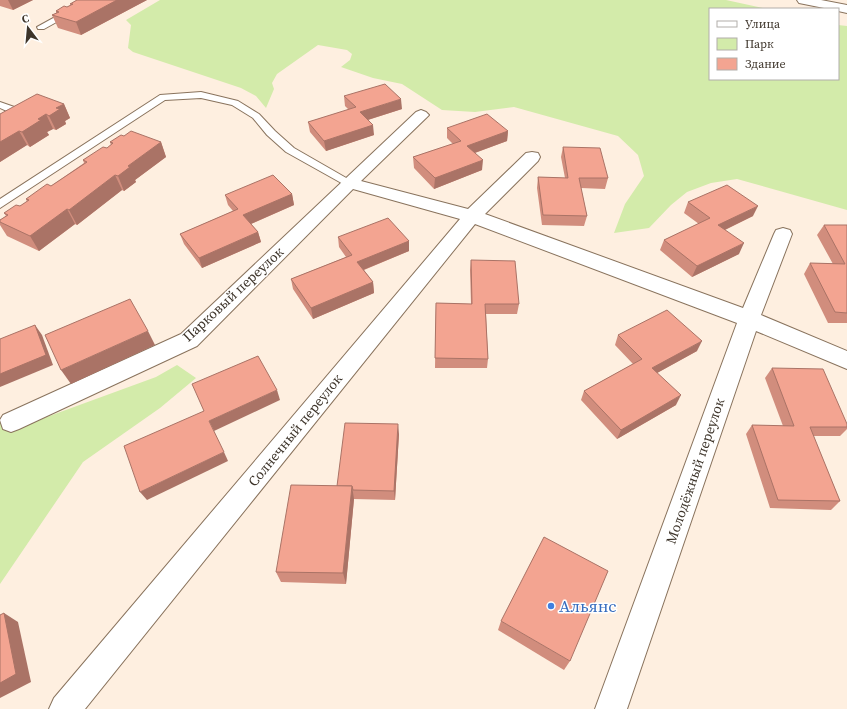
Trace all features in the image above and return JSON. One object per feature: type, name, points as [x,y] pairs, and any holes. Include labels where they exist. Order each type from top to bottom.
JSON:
[{"type":"street","points":[[803,0],[847,9]]},
{"type":"street","name":"Парковый переулок","points":[[11,422],[189,340],[349,183],[421,115]]},
{"type":"street","name":"Солнечный переулок","points":[[65,709],[472,216],[532,157]]},
{"type":"street","points":[[349,183],[472,216],[749,319],[847,360]]},
{"type":"street","name":"Молодёжный переулок","points":[[611,709],[749,319],[783,234]]},
{"type":"lane","points":[[41,27],[92,0]]},
{"type":"lane","points":[[0,204],[163,97],[201,95],[235,103],[256,116],[271,134],[290,150],[349,183]]},
{"type":"lane","points":[[0,105],[17,111],[0,122]]},
{"type":"green space","points":[[160,0],[726,0],[762,8],[709,8],[709,80],[839,80],[839,25],[847,26],[847,210],[737,179],[711,183],[687,192],[671,205],[649,228],[614,233],[625,204],[644,176],[638,155],[618,136],[514,107],[475,112],[442,110],[402,84],[373,78],[341,67],[350,60],[352,54],[347,50],[318,45],[277,74],[272,83],[274,89],[266,108],[256,96],[241,88],[133,52],[128,48],[131,25],[126,20]]},
{"type":"green space","points":[[177,365],[196,378],[160,408],[83,462],[0,584],[0,423],[33,422],[156,377]]},
{"type":"building","points":[[77,0],[117,0],[76,22],[52,15],[59,12],[56,11],[64,6],[67,7]]},
{"type":"building","points":[[385,84],[401,99],[360,112],[373,125],[324,141],[308,122],[356,107],[344,96]]},
{"type":"building","points":[[37,94],[64,104],[56,108],[60,109],[49,116],[46,114],[38,119],[41,120],[22,132],[19,131],[0,142],[0,114]]},
{"type":"building","points":[[487,114],[508,131],[467,146],[483,160],[435,178],[413,157],[461,141],[447,128]]},
{"type":"building","points":[[131,131],[161,142],[128,166],[130,167],[118,176],[115,175],[69,210],[67,209],[30,236],[0,222],[0,220],[8,215],[4,213],[16,205],[20,206],[29,200],[26,199],[47,184],[51,186],[87,162],[83,160],[103,147],[107,148],[113,143],[110,142]]},
{"type":"building","points":[[563,147],[600,148],[608,178],[579,178],[587,216],[543,215],[538,177],[568,178]]},
{"type":"building","points":[[273,175],[292,194],[243,215],[258,232],[199,258],[180,234],[238,209],[225,195]]},
{"type":"building","points":[[727,185],[758,206],[718,225],[744,243],[697,266],[664,240],[710,218],[688,202]]},
{"type":"building","points":[[388,218],[409,241],[357,262],[373,282],[311,308],[291,279],[352,255],[338,237]]},
{"type":"building","points":[[824,225],[847,225],[847,313],[835,312],[810,263],[845,264]]},
{"type":"building","points":[[471,260],[515,261],[519,304],[485,304],[488,359],[435,358],[436,303],[472,304]]},
{"type":"building","points":[[130,299],[148,331],[61,370],[45,335]]},
{"type":"building","points":[[667,310],[702,341],[652,368],[681,395],[621,430],[584,391],[642,359],[618,335]]},
{"type":"building","points":[[35,325],[46,355],[0,374],[0,339]]},
{"type":"building","points":[[258,356],[277,390],[209,421],[224,452],[140,492],[124,446],[204,411],[192,384]]},
{"type":"building","points":[[772,368],[823,369],[847,427],[810,427],[840,501],[778,500],[752,425],[794,426]]},
{"type":"building","points":[[345,423],[398,424],[394,491],[353,490],[352,486],[337,486]]},
{"type":"building","points":[[291,485],[352,486],[343,573],[276,572]]},
{"type":"building","name":"Альянс","points":[[544,537],[608,571],[570,661],[501,621]]},
{"type":"building","points":[[4,613],[16,674],[0,683],[0,615]]},
{"type":"place","name":"Альянс","points":[[551,606]]}]
